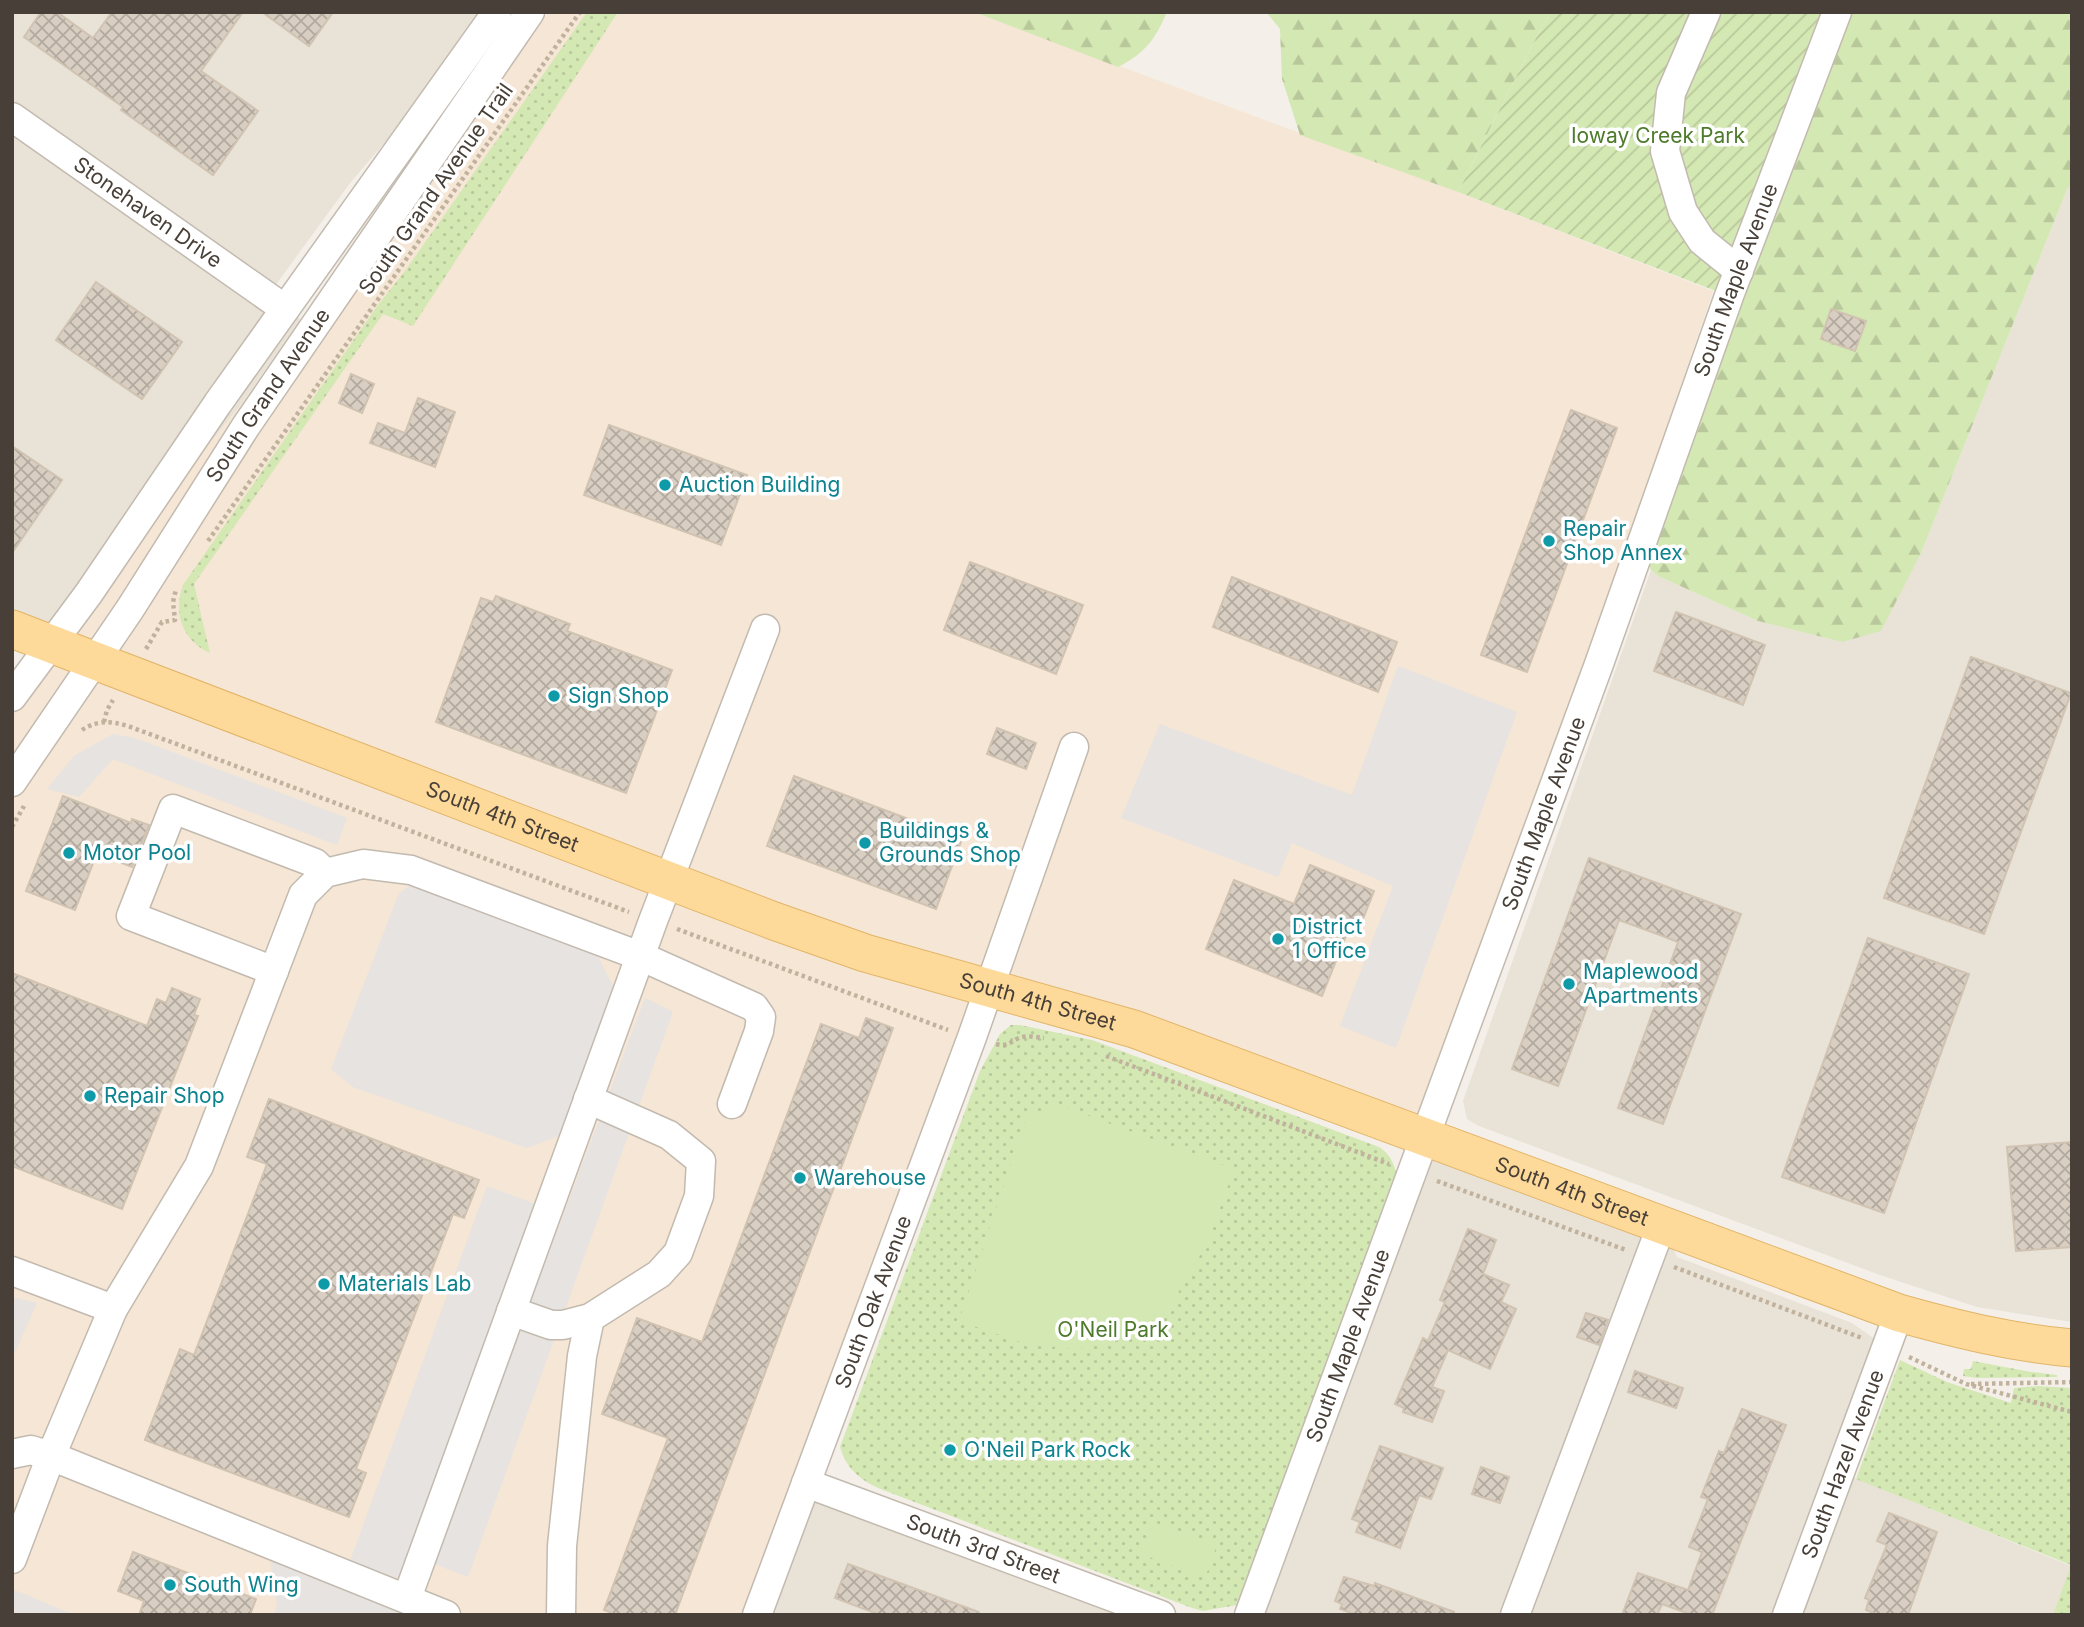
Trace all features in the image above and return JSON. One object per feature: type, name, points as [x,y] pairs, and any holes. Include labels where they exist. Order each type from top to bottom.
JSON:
[{"type":"main road","name":"South 4th Street","points":[[12,629],[669,881],[866,953],[1134,1029],[1899,1312],[1967,1331],[2034,1345],[2072,1348]]},
{"type":"street","name":"South Grand Avenue","points":[[12,697],[497,12]]},
{"type":"street","name":"South Grand Avenue","points":[[12,782],[96,660],[246,426],[530,12]]},
{"type":"street","points":[[1706,12],[1671,93],[1665,151],[1683,212],[1702,241],[1739,271]]},
{"type":"street","name":"South Maple Avenue","points":[[1249,1615],[1591,687],[1739,271],[1838,12]]},
{"type":"street","name":"Stonehaven Drive","points":[[12,117],[285,309]]},
{"type":"street","points":[[407,1598],[640,956],[765,629]]},
{"type":"street","name":"South Oak Avenue","points":[[757,1615],[989,989],[1074,747]]},
{"type":"street","points":[[274,971],[131,916],[173,809],[315,863],[325,873]]},
{"type":"street","points":[[12,1559],[51,1456],[114,1309],[199,1166],[303,895],[325,873],[363,864],[411,870],[640,956],[754,1007],[761,1017],[759,1031],[733,1104]]},
{"type":"street","points":[[511,1311],[551,1325],[563,1325],[590,1318],[659,1273],[678,1254],[698,1196],[701,1161],[669,1135],[588,1099]]},
{"type":"street","points":[[1515,1615],[1662,1224]]},
{"type":"street","points":[[12,1271],[114,1309]]},
{"type":"street","name":"South Hazel Avenue","points":[[1787,1615],[1899,1312]]},
{"type":"street","points":[[561,1615],[562,1546],[582,1356],[590,1318]]},
{"type":"street","points":[[12,1454],[31,1450],[51,1456],[446,1615]]},
{"type":"street","name":"South 3rd Street","points":[[806,1483],[1161,1615]]},
{"type":"path","name":"South Grand Avenue Trail","points":[[202,549],[580,12]]},
{"type":"path","points":[[162,622],[175,620],[173,602],[179,583]]},
{"type":"path","points":[[107,709],[104,722],[128,726],[640,915]]},
{"type":"path","points":[[676,929],[951,1031]]},
{"type":"path","points":[[994,1043],[1009,1045],[1028,1036],[1046,1038]]},
{"type":"path","points":[[1098,1053],[1394,1165]]},
{"type":"path","points":[[1905,1354],[1966,1384],[2072,1412]]},
{"type":"path","points":[[1966,1384],[2072,1382]]},
{"type":"shaded area","points":[[12,12],[486,12],[439,79],[350,183],[272,290],[301,320],[240,406],[89,593],[52,644],[12,629]]},
{"type":"shaded area","points":[[549,12],[974,12],[1458,192],[1713,291],[1425,1137],[989,989],[757,1615],[12,1615],[12,715],[52,644],[89,593],[240,406],[301,320],[323,333]]},
{"type":"shaded area","points":[[2068,187],[2072,189],[2072,1322],[1977,1307],[1880,1275],[1479,1126],[1467,1119],[1463,1101],[1651,570],[1658,576],[1758,621],[1842,642],[1921,553]]},
{"type":"shaded area","points":[[1398,666],[1517,712],[1396,1048],[1340,1026],[1393,886],[1292,843],[1278,877],[1121,818],[1160,724],[1352,795]]},
{"type":"shaded area","points":[[113,734],[135,738],[347,818],[337,845],[113,759],[79,797],[47,789],[74,756]]},
{"type":"shaded area","points":[[416,882],[595,950],[616,992],[564,1134],[527,1148],[353,1087],[331,1069],[399,893]]},
{"type":"shaded area","points":[[645,998],[673,1012],[468,1577],[432,1563]]},
{"type":"shaded area","points":[[1425,1137],[1662,1224],[1677,1257],[1852,1323],[1886,1347],[1840,1472],[2071,1566],[2053,1615],[1249,1615]]},
{"type":"shaded area","points":[[487,1186],[538,1205],[400,1579],[350,1561]]},
{"type":"shaded area","points":[[12,1297],[37,1303],[12,1359]]},
{"type":"shaded area","points":[[806,1483],[1161,1615],[757,1615]]},
{"type":"shaded area","points":[[270,1559],[413,1615],[274,1615],[277,1605]]},
{"type":"shaded area","points":[[12,1589],[29,1596],[74,1615],[12,1615]]},
{"type":"green space","points":[[587,12],[618,12],[413,326],[383,314],[194,584],[210,653],[193,641],[182,625],[179,606],[183,585]]},
{"type":"green space","points":[[974,12],[1167,12],[1148,45],[1118,67]]},
{"type":"green space","points":[[1266,12],[1552,12],[1542,26],[1458,192],[1300,135],[1282,79],[1280,29]]},
{"type":"green space","name":"Ioway Creek Park","points":[[1552,12],[1839,12],[1729,296],[1458,192],[1542,26]]},
{"type":"green space","points":[[1837,12],[2072,12],[2072,189],[2068,187],[1921,553],[1881,631],[1842,642],[1758,621],[1658,576],[1647,562]]},
{"type":"green space","name":"O'Neil Park","points":[[1011,1025],[1092,1040],[1379,1147],[1394,1166],[1397,1175],[1245,1592],[1237,1605],[1203,1611],[1192,1608],[878,1488],[854,1472],[840,1447],[980,1071],[1000,1034]]},
{"type":"green space","points":[[1056,1104],[1234,1169],[1208,1242],[1168,1310],[1129,1336],[1077,1350],[1020,1342],[959,1321],[1026,1118]]},
{"type":"green space","points":[[1900,1360],[1947,1382],[2011,1403],[2014,1388],[2072,1388],[2072,1615],[2053,1615],[2071,1565],[1856,1479]]},
{"type":"green space","points":[[1973,1361],[2057,1377],[1963,1376],[1964,1369],[1971,1369]]},
{"type":"green space","points":[[1153,1522],[1217,1545],[1205,1578],[1141,1554]]},
{"type":"building","points":[[41,12],[57,12],[93,38],[112,12],[243,12],[201,71],[258,111],[213,175],[24,37]]},
{"type":"building","points":[[262,12],[333,12],[309,46]]},
{"type":"building","points":[[96,282],[182,342],[142,399],[56,340]]},
{"type":"building","points":[[1831,309],[1866,321],[1855,351],[1821,339]]},
{"type":"building","points":[[351,374],[374,384],[362,413],[339,403]]},
{"type":"building","points":[[418,398],[455,412],[435,467],[370,443],[378,423],[405,433]]},
{"type":"building","name":"Repair Shop Annex","points":[[1571,410],[1617,428],[1527,672],[1481,655]]},
{"type":"building","name":"Auction Building","points":[[609,425],[747,475],[721,545],[584,495]]},
{"type":"building","points":[[12,446],[62,480],[12,553]]},
{"type":"building","points":[[970,562],[1083,605],[1056,674],[944,630]]},
{"type":"building","points":[[1232,577],[1397,642],[1378,692],[1213,627]]},
{"type":"building","name":"Sign Shop","points":[[496,596],[570,624],[567,631],[672,670],[626,793],[436,722],[481,598],[493,602]]},
{"type":"building","points":[[1676,612],[1765,645],[1743,705],[1654,671]]},
{"type":"building","points":[[1971,657],[2071,693],[1984,934],[1884,898]]},
{"type":"building","points":[[997,728],[1036,743],[1026,769],[987,754]]},
{"type":"building","name":"Buildings & Grounds Shop","points":[[794,776],[962,839],[936,909],[767,846]]},
{"type":"building","name":"Motor Pool","points":[[63,796],[131,823],[132,819],[149,825],[132,867],[97,853],[75,910],[26,891]]},
{"type":"building","name":"Maplewood Apartments","points":[[1589,858],[1741,914],[1663,1124],[1618,1108],[1678,942],[1619,920],[1558,1086],[1512,1069]]},
{"type":"building","name":"District 1 Office","points":[[1310,865],[1374,891],[1359,929],[1350,926],[1322,996],[1206,949],[1234,880],[1294,904]]},
{"type":"building","points":[[1868,938],[1969,974],[1884,1213],[1782,1177]]},
{"type":"building","name":"Repair Shop","points":[[12,973],[147,1026],[157,999],[166,1003],[172,988],[200,999],[194,1015],[198,1016],[122,1209],[12,1166]]},
{"type":"building","name":"Warehouse","points":[[866,1018],[893,1028],[675,1615],[617,1615],[604,1610],[668,1438],[602,1414],[637,1318],[702,1342],[821,1024],[859,1038]]},
{"type":"building","name":"Materials Lab","points":[[269,1099],[479,1180],[464,1218],[453,1214],[356,1469],[366,1473],[349,1517],[145,1440],[180,1349],[194,1355],[267,1164],[247,1157]]},
{"type":"building","points":[[2072,1142],[2072,1247],[2016,1251],[2007,1147]]},
{"type":"building","points":[[1468,1229],[1496,1240],[1483,1274],[1509,1285],[1501,1302],[1516,1309],[1490,1369],[1448,1350],[1432,1387],[1444,1391],[1432,1422],[1403,1412],[1404,1408],[1395,1404],[1423,1338],[1428,1341],[1445,1302],[1440,1300]]},
{"type":"building","points":[[1586,1313],[1608,1320],[1599,1345],[1577,1337]]},
{"type":"building","points":[[1635,1371],[1683,1388],[1676,1408],[1628,1392]]},
{"type":"building","points":[[1742,1409],[1786,1425],[1712,1615],[1692,1615],[1662,1604],[1657,1615],[1622,1615],[1638,1573],[1688,1590],[1702,1552],[1689,1547],[1708,1499],[1701,1497],[1719,1451],[1724,1453]]},
{"type":"building","points":[[1380,1446],[1443,1468],[1431,1499],[1419,1495],[1400,1548],[1356,1532],[1360,1522],[1352,1519]]},
{"type":"building","points":[[1481,1467],[1509,1477],[1500,1503],[1472,1494]]},
{"type":"building","points":[[1889,1513],[1937,1532],[1908,1615],[1878,1615],[1866,1610],[1869,1600],[1865,1598],[1887,1545],[1877,1541]]},
{"type":"building","name":"South Wing","points":[[133,1552],[256,1599],[250,1615],[139,1615],[144,1601],[118,1591]]},
{"type":"building","points":[[848,1564],[979,1612],[978,1615],[880,1615],[835,1598]]},
{"type":"building","points":[[1344,1577],[1374,1586],[1375,1583],[1454,1612],[1454,1615],[1357,1615],[1340,1609],[1342,1604],[1335,1601]]},
{"type":"place","name":"Auction Building","points":[[665,485]]},
{"type":"place","name":"Repair Shop Annex","points":[[1549,541]]},
{"type":"place","name":"Sign Shop","points":[[554,696]]},
{"type":"place","name":"Buildings & Grounds Shop","points":[[865,843]]},
{"type":"place","name":"Motor Pool","points":[[69,853]]},
{"type":"place","name":"District 1 Office","points":[[1278,939]]},
{"type":"place","name":"Maplewood Apartments","points":[[1569,984]]},
{"type":"place","name":"Repair Shop","points":[[90,1096]]},
{"type":"place","name":"Warehouse","points":[[800,1178]]},
{"type":"place","name":"Materials Lab","points":[[324,1284]]},
{"type":"place","name":"O'Neil Park Rock","points":[[950,1450]]},
{"type":"place","name":"South Wing","points":[[170,1585]]}]
